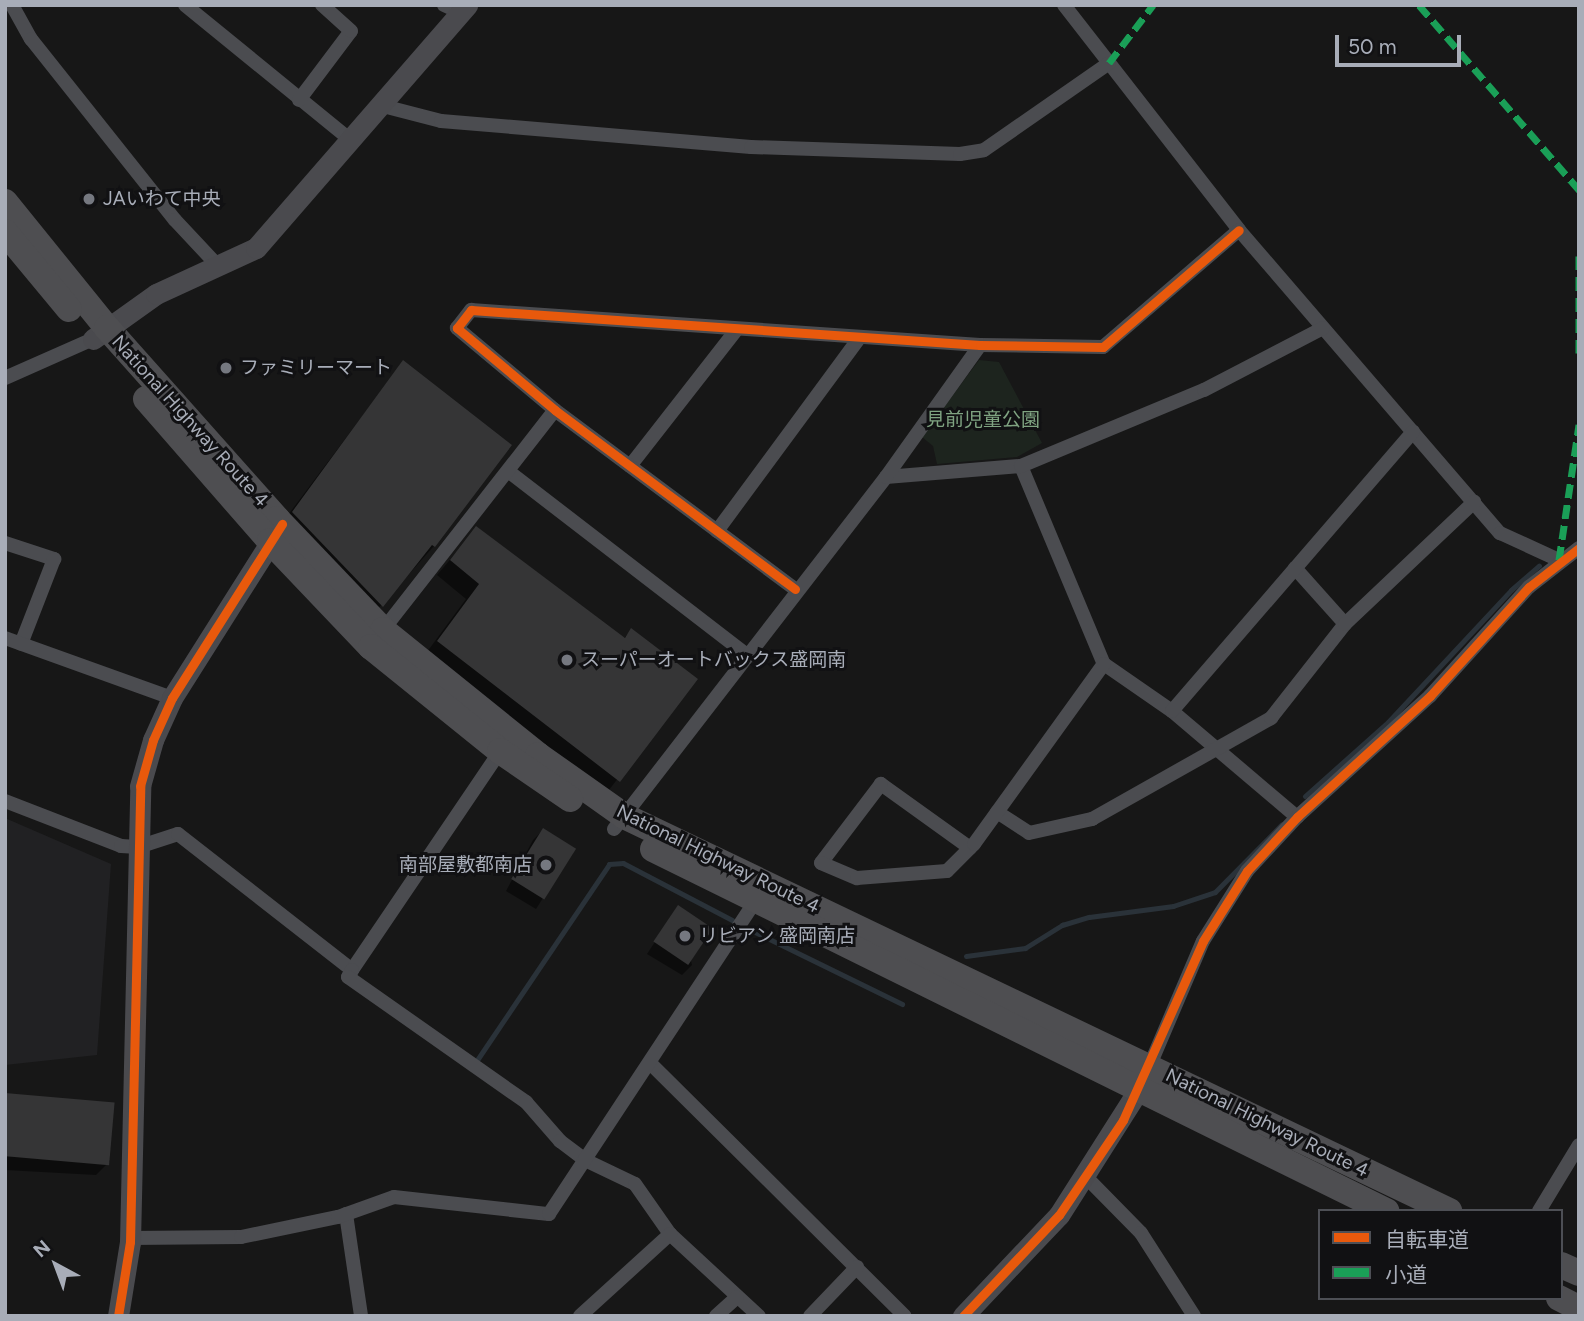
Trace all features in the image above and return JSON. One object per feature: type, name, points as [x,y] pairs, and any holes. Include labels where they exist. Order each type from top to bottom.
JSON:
[{"type":"highway","name":"National Highway Route 4","points":[[5,202],[100,333]]},
{"type":"highway","name":"National Highway Route 4","points":[[5,232],[100,333],[276,533],[371,647],[500,751],[755,901],[1445,1209]]},
{"type":"highway","name":"National Highway Route 4","points":[[276,533],[383,630],[619,822],[1146,1076],[1382,1209]]},
{"type":"highway","points":[[1563,1266],[1579,1273]]},
{"type":"highway","points":[[1563,1300],[1579,1308]]},
{"type":"street","points":[[12,5],[31,39],[175,220],[219,267]]},
{"type":"street","points":[[185,5],[352,141]]},
{"type":"street","points":[[299,100],[351,31],[322,5]]},
{"type":"street","points":[[1064,5],[1239,230],[1500,533],[1559,560]]},
{"type":"street","points":[[5,378],[100,333],[156,294],[256,248],[383,106],[458,8]]},
{"type":"street","points":[[383,106],[468,123],[765,148],[960,154],[984,150],[1109,63]]},
{"type":"street","points":[[795,589],[555,410],[457,328],[471,310],[980,345],[1103,347],[1239,230]]},
{"type":"street","points":[[886,477],[1021,466],[1204,390],[1323,328]]},
{"type":"street","points":[[630,466],[737,329]]},
{"type":"street","points":[[717,531],[860,337]]},
{"type":"street","points":[[619,822],[795,589],[886,477],[980,345]]},
{"type":"street","points":[[383,630],[555,410]]},
{"type":"street","points":[[1172,711],[1413,432]]},
{"type":"street","points":[[1021,466],[1104,664],[1172,711],[1297,817]]},
{"type":"street","points":[[508,471],[747,655]]},
{"type":"street","points":[[997,812],[1029,833],[1092,819],[1270,718],[1345,624],[1474,502]]},
{"type":"street","points":[[118,1316],[130,1238],[140,786],[153,740],[172,698],[276,533]]},
{"type":"street","points":[[5,542],[54,559],[22,644]]},
{"type":"street","points":[[963,1316],[1059,1215],[1086,1177],[1146,1076],[1203,941],[1247,871],[1297,817],[1430,696],[1559,560],[1579,548]]},
{"type":"street","points":[[1296,568],[1345,624]]},
{"type":"street","points":[[5,638],[172,698]]},
{"type":"street","points":[[970,848],[881,784],[821,863],[857,878],[947,871],[970,848],[1104,664]]},
{"type":"street","points":[[500,751],[348,977],[526,1102],[560,1141],[585,1160],[635,1184],[670,1234],[759,1316]]},
{"type":"street","points":[[5,801],[121,845],[138,847],[178,834],[352,970]]},
{"type":"street","points":[[130,1238],[241,1237],[346,1214],[394,1197],[550,1214],[652,1065],[755,901]]},
{"type":"street","points":[[652,1065],[905,1316]]},
{"type":"street","points":[[1540,1209],[1579,1145]]},
{"type":"street","points":[[1086,1177],[1141,1233],[1194,1316]]},
{"type":"street","points":[[346,1214],[361,1316]]},
{"type":"street","points":[[580,1316],[670,1234]]},
{"type":"street","points":[[810,1316],[857,1267]]},
{"type":"street","points":[[716,1316],[737,1297]]},
{"type":"shaded area","points":[[5,818],[111,864],[97,1055],[5,1065]]},
{"type":"green space","name":"見前児童公園","points":[[979,360],[999,362],[1042,443],[1017,457],[937,464],[933,446],[922,437]]},
{"type":"building","points":[[403,360],[512,445],[435,547],[432,545],[383,607],[292,512]]},
{"type":"building","name":"スーパーオートバックス盛岡南","points":[[476,526],[625,638],[631,628],[698,679],[620,782],[437,641],[479,584],[450,560]]},
{"type":"building","name":"南部屋敷都南店","points":[[543,828],[576,849],[544,900],[511,879]]},
{"type":"building","name":"リビアン 盛岡南店","points":[[678,905],[713,928],[688,965],[653,941]]},
{"type":"building","points":[[5,1093],[115,1103],[109,1165],[5,1156]]},
{"type":"waterway","points":[[1305,796],[1388,722],[1511,590],[1539,566]]},
{"type":"waterway","points":[[966,956],[1025,948],[1062,925],[1089,917],[1173,906],[1215,892],[1282,824]]},
{"type":"waterway","points":[[475,1063],[609,864],[623,863],[732,920]]},
{"type":"waterway","points":[[753,931],[902,1004]]},
{"type":"marked path","points":[[1109,63],[1153,5]]},
{"type":"marked path","points":[[1419,5],[1579,190]]},
{"type":"marked path","points":[[1579,256],[1579,353]]},
{"type":"marked path","points":[[1559,560],[1579,424]]},
{"type":"cycle path","points":[[795,589],[555,410],[457,328],[471,310],[980,345],[1103,347],[1239,230]]},
{"type":"cycle path","points":[[118,1316],[130,1242],[140,786],[153,740],[172,698],[282,524]]},
{"type":"cycle path","points":[[963,1316],[1059,1215],[1123,1120],[1203,941],[1247,871],[1297,817],[1430,696],[1529,587],[1579,548]]},
{"type":"place","name":"JAいわて中央","points":[[89,199]]},
{"type":"place","name":"ファミリーマート","points":[[226,368]]},
{"type":"place","name":"スーパーオートバックス盛岡南","points":[[567,660]]},
{"type":"place","name":"南部屋敷都南店","points":[[546,865]]},
{"type":"place","name":"リビアン 盛岡南店","points":[[685,936]]}]
